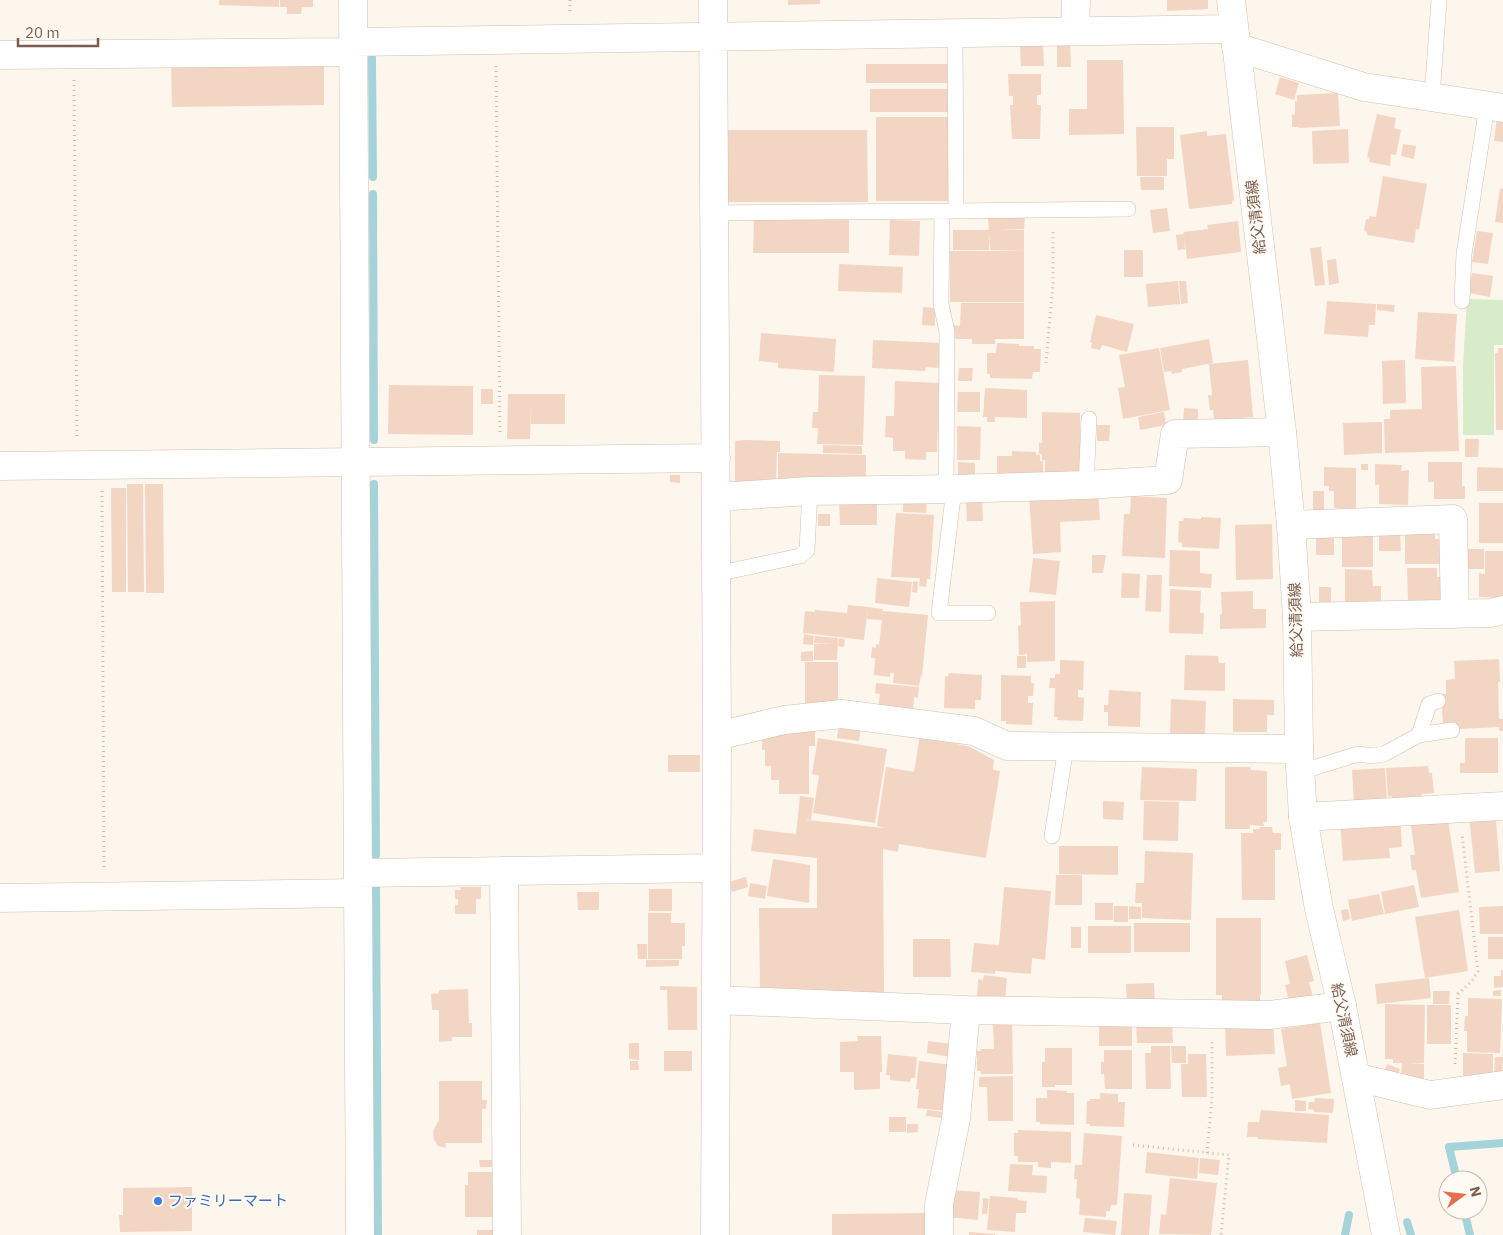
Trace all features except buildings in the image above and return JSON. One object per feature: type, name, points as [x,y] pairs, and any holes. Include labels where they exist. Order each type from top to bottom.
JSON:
[{"type":"street","points":[[353,0],[360,1235]]},
{"type":"street","points":[[713,0],[717,736],[715,1235]]},
{"type":"street","points":[[1075,32],[1076,0]]},
{"type":"street","name":"給父清須線","points":[[1231,0],[1282,432],[1291,525],[1303,817],[1319,908],[1342,1006],[1386,1235]]},
{"type":"street","points":[[0,56],[353,47],[496,40],[1075,32],[1234,38],[1364,87],[1495,107]]},
{"type":"street","points":[[716,497],[810,491],[1086,485],[1168,480],[1175,434],[1282,432]]},
{"type":"street","points":[[0,466],[716,458]]},
{"type":"street","points":[[1291,525],[1453,518],[1455,614]]},
{"type":"street","points":[[1296,617],[1491,613],[1503,610]]},
{"type":"street","points":[[717,736],[784,720],[842,714],[974,731],[1007,746],[1066,747],[1300,761]]},
{"type":"street","points":[[1303,817],[1503,806]]},
{"type":"street","points":[[0,898],[104,897],[358,883],[504,871],[716,868]]},
{"type":"street","points":[[504,871],[507,1235]]},
{"type":"street","points":[[716,1000],[966,1010],[1269,1015],[1342,1006]]},
{"type":"street","points":[[939,1235],[940,1204],[956,1119],[966,1010]]},
{"type":"street","points":[[1356,1077],[1430,1095],[1503,1085]]},
{"type":"lane","points":[[1432,97],[1440,0]]},
{"type":"lane","points":[[955,34],[949,211],[941,304],[947,332],[950,489],[940,614],[988,613]]},
{"type":"lane","points":[[1462,301],[1464,254],[1495,107]]},
{"type":"lane","points":[[715,213],[1128,209]]},
{"type":"lane","points":[[1086,485],[1089,419]]},
{"type":"lane","points":[[716,574],[800,556],[806,550],[810,491]]},
{"type":"lane","points":[[1419,735],[1429,704],[1438,701]]},
{"type":"lane","points":[[1300,761],[1358,754],[1373,756],[1384,754],[1419,735],[1452,730]]},
{"type":"lane","points":[[1052,836],[1066,747]]},
{"type":"path","points":[[496,40],[500,460]]},
{"type":"path","points":[[74,55],[104,897]]},
{"type":"path","points":[[1046,363],[1053,283],[1053,209]]},
{"type":"path","points":[[1454,1092],[1458,994],[1472,982],[1478,971],[1459,808]]},
{"type":"path","points":[[1207,1153],[1212,1098],[1212,1014]]},
{"type":"path","points":[[1133,1145],[1229,1155],[1222,1235]]},
{"type":"green space","points":[[1467,299],[1503,300],[1503,345],[1494,345],[1494,435],[1463,435],[1463,365]]},
{"type":"waterway","points":[[372,58],[373,177]]},
{"type":"waterway","points":[[373,194],[374,440]]},
{"type":"waterway","points":[[374,484],[376,855]]},
{"type":"waterway","points":[[376,883],[378,1235]]},
{"type":"waterway","points":[[1455,1170],[1449,1147],[1503,1143]]},
{"type":"waterway","points":[[1345,1235],[1349,1215]]},
{"type":"waterway","points":[[1466,1220],[1470,1235]]},
{"type":"waterway","points":[[1407,1222],[1411,1235]]},
{"type":"place","name":"ファミリーマート","points":[[158,1201]]}]
